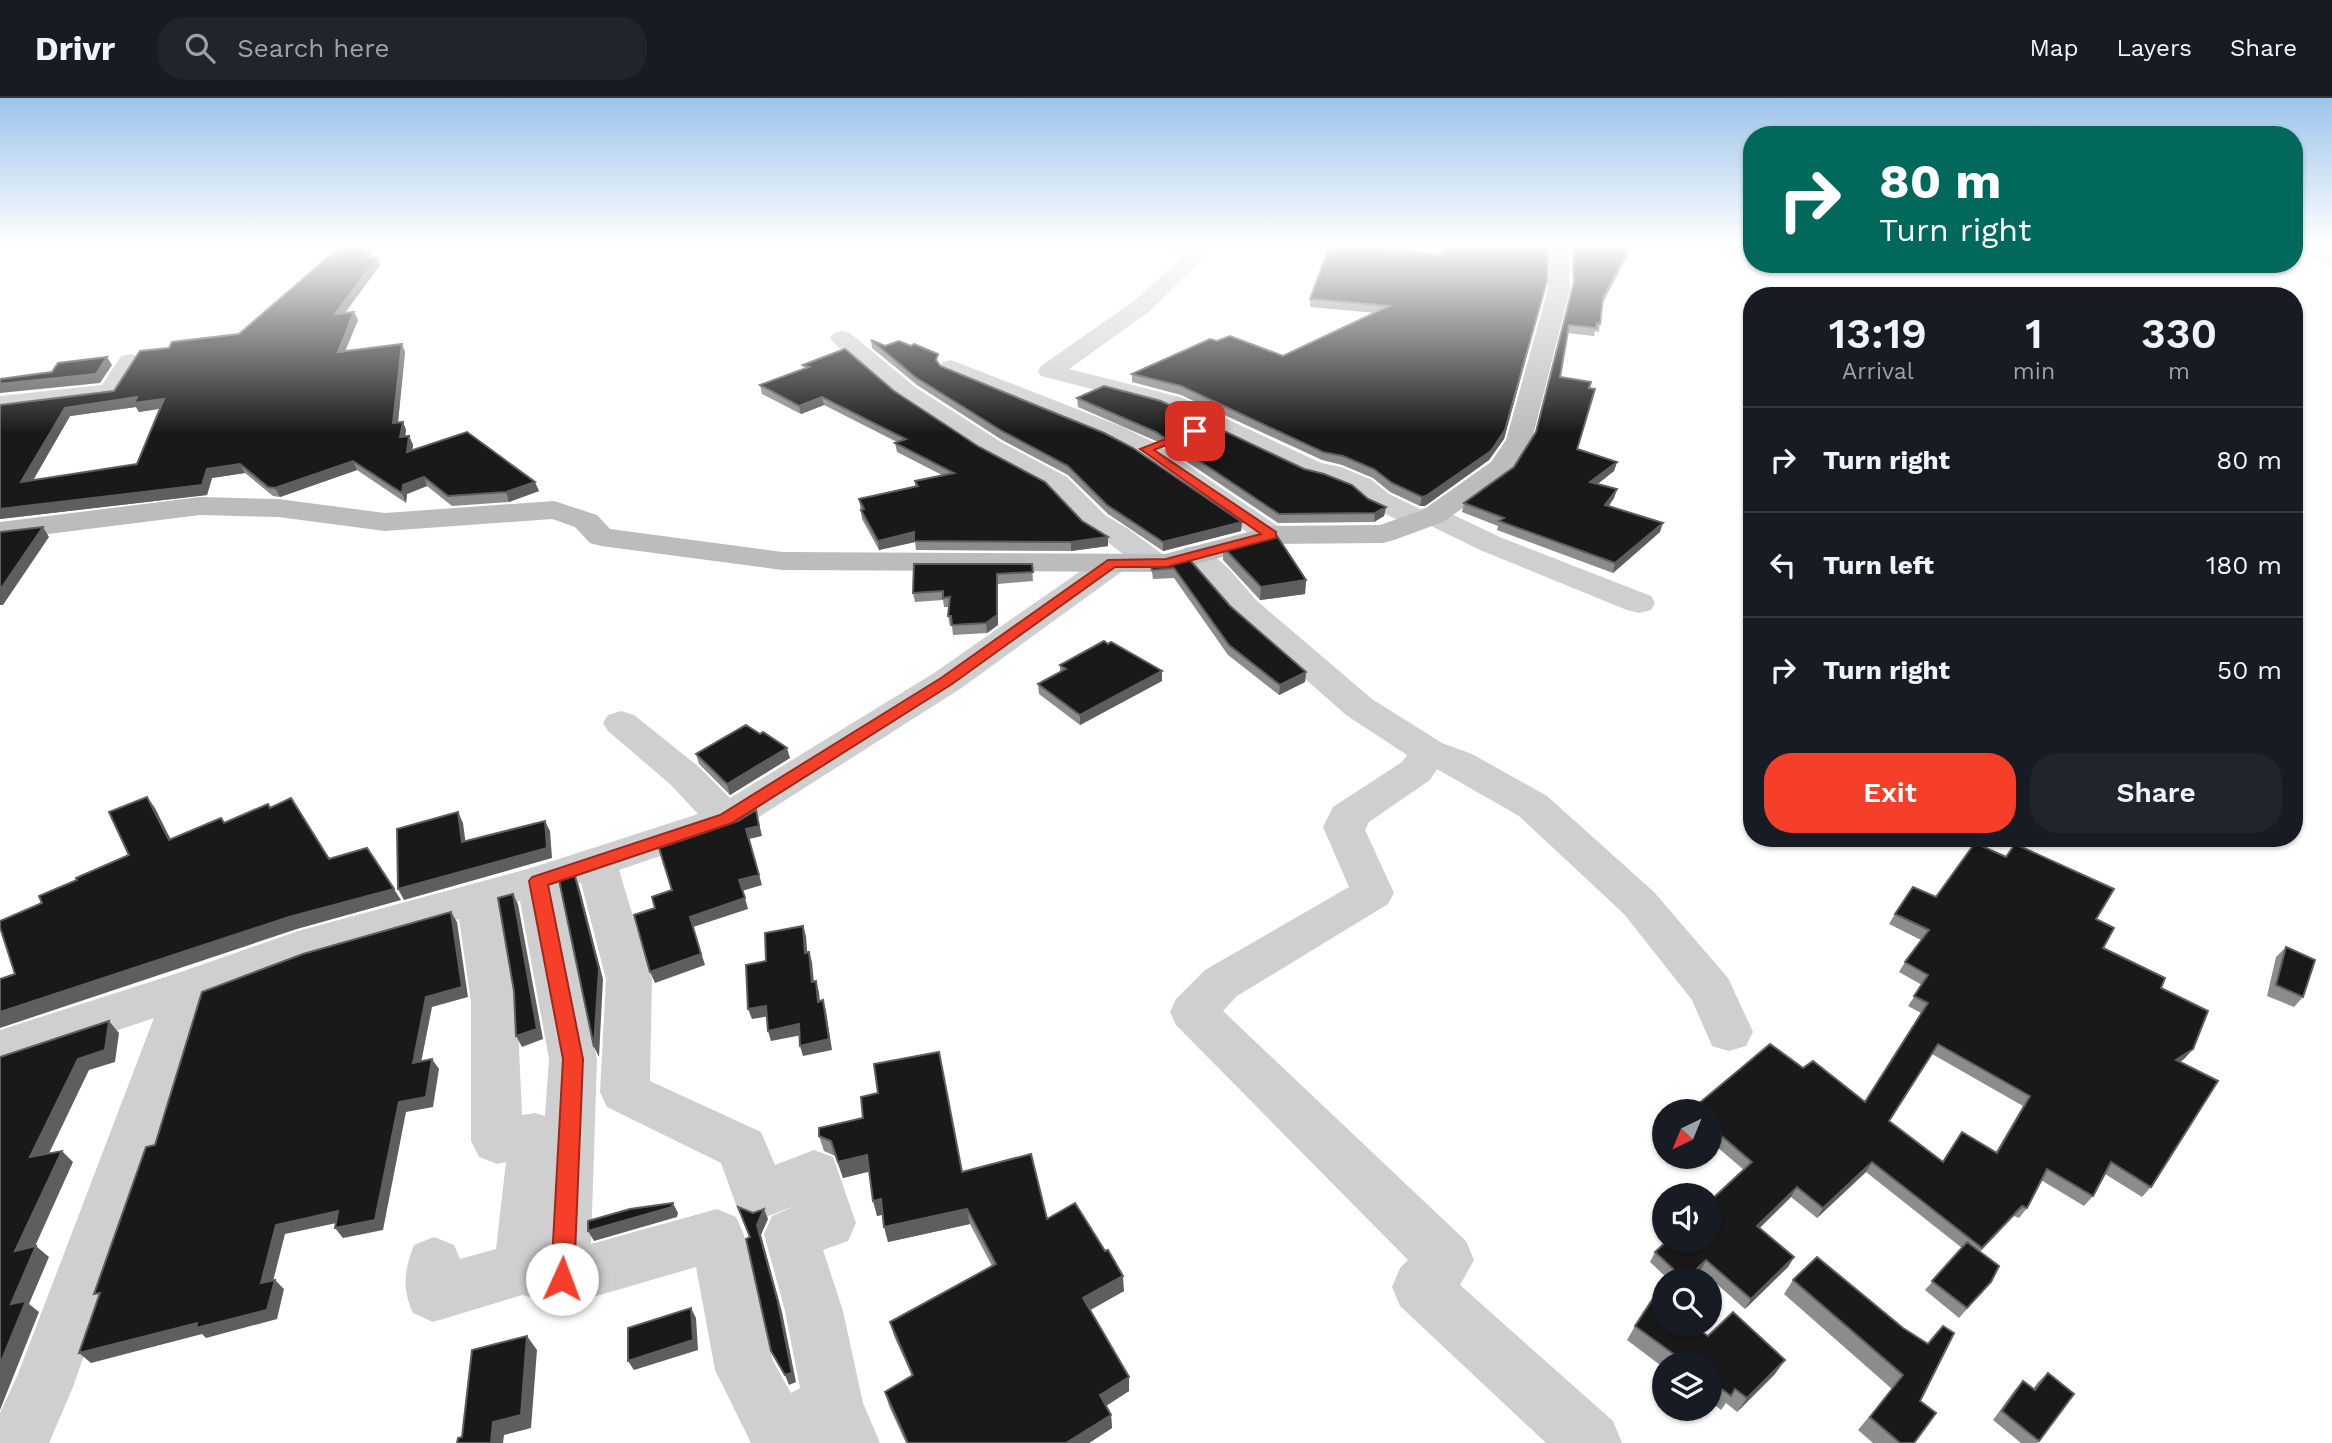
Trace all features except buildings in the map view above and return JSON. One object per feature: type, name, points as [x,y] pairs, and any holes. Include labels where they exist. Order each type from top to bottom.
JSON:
[{"type":"street","points":[[1139,308],[1050,371],[1171,402],[1314,470],[1331,472],[1362,486],[1379,499],[1416,518],[1433,516],[1491,544],[1639,603]]},
{"type":"street","points":[[0,531],[201,506],[278,508],[385,523],[554,510],[586,521],[601,537],[782,561],[1133,563],[1166,563],[1271,535],[1383,534],[1433,516],[1501,468],[1519,440],[1554,308]]},
{"type":"street","points":[[842,338],[906,391],[991,448],[1057,483],[1095,522],[1116,534],[1133,563]]},
{"type":"street","points":[[0,404],[110,392],[130,361]]},
{"type":"street","points":[[951,367],[1029,401],[1114,433],[1145,449],[1271,535]]},
{"type":"street","points":[[1114,433],[1171,402]]},
{"type":"street","points":[[1145,449],[1215,424]]},
{"type":"street","points":[[1195,555],[1219,577],[1244,607],[1359,707],[1429,752],[1458,763],[1533,806],[1639,902],[1712,991],[1728,1032]]},
{"type":"street","points":[[0,1051],[189,988],[298,948],[538,881],[726,819],[1133,563]]},
{"type":"street","points":[[621,723],[685,776],[726,819]]},
{"type":"street","points":[[1429,752],[1416,771],[1347,817],[1349,823],[1343,827],[1373,893],[1221,983],[1193,1012],[1446,1260],[1420,1287],[1591,1443]]},
{"type":"street","points":[[434,1264],[433,1294],[717,1235],[745,1370],[780,1434],[841,1423],[814,1311],[791,1234],[829,1223],[814,1174],[758,1196],[743,1148],[625,1092],[629,979],[596,862]]},
{"type":"street","points":[[538,881],[573,1059],[542,1273]]},
{"type":"street","points":[[477,898],[494,1002],[497,1140],[535,1135],[542,1273]]},
{"type":"street","points":[[18,1443],[43,1387],[189,988]]},
{"type":"route","points":[[562,1279],[573,1059],[538,881],[726,819],[947,681],[1112,563],[1166,563],[1271,535],[1145,449],[1195,431]]}]
